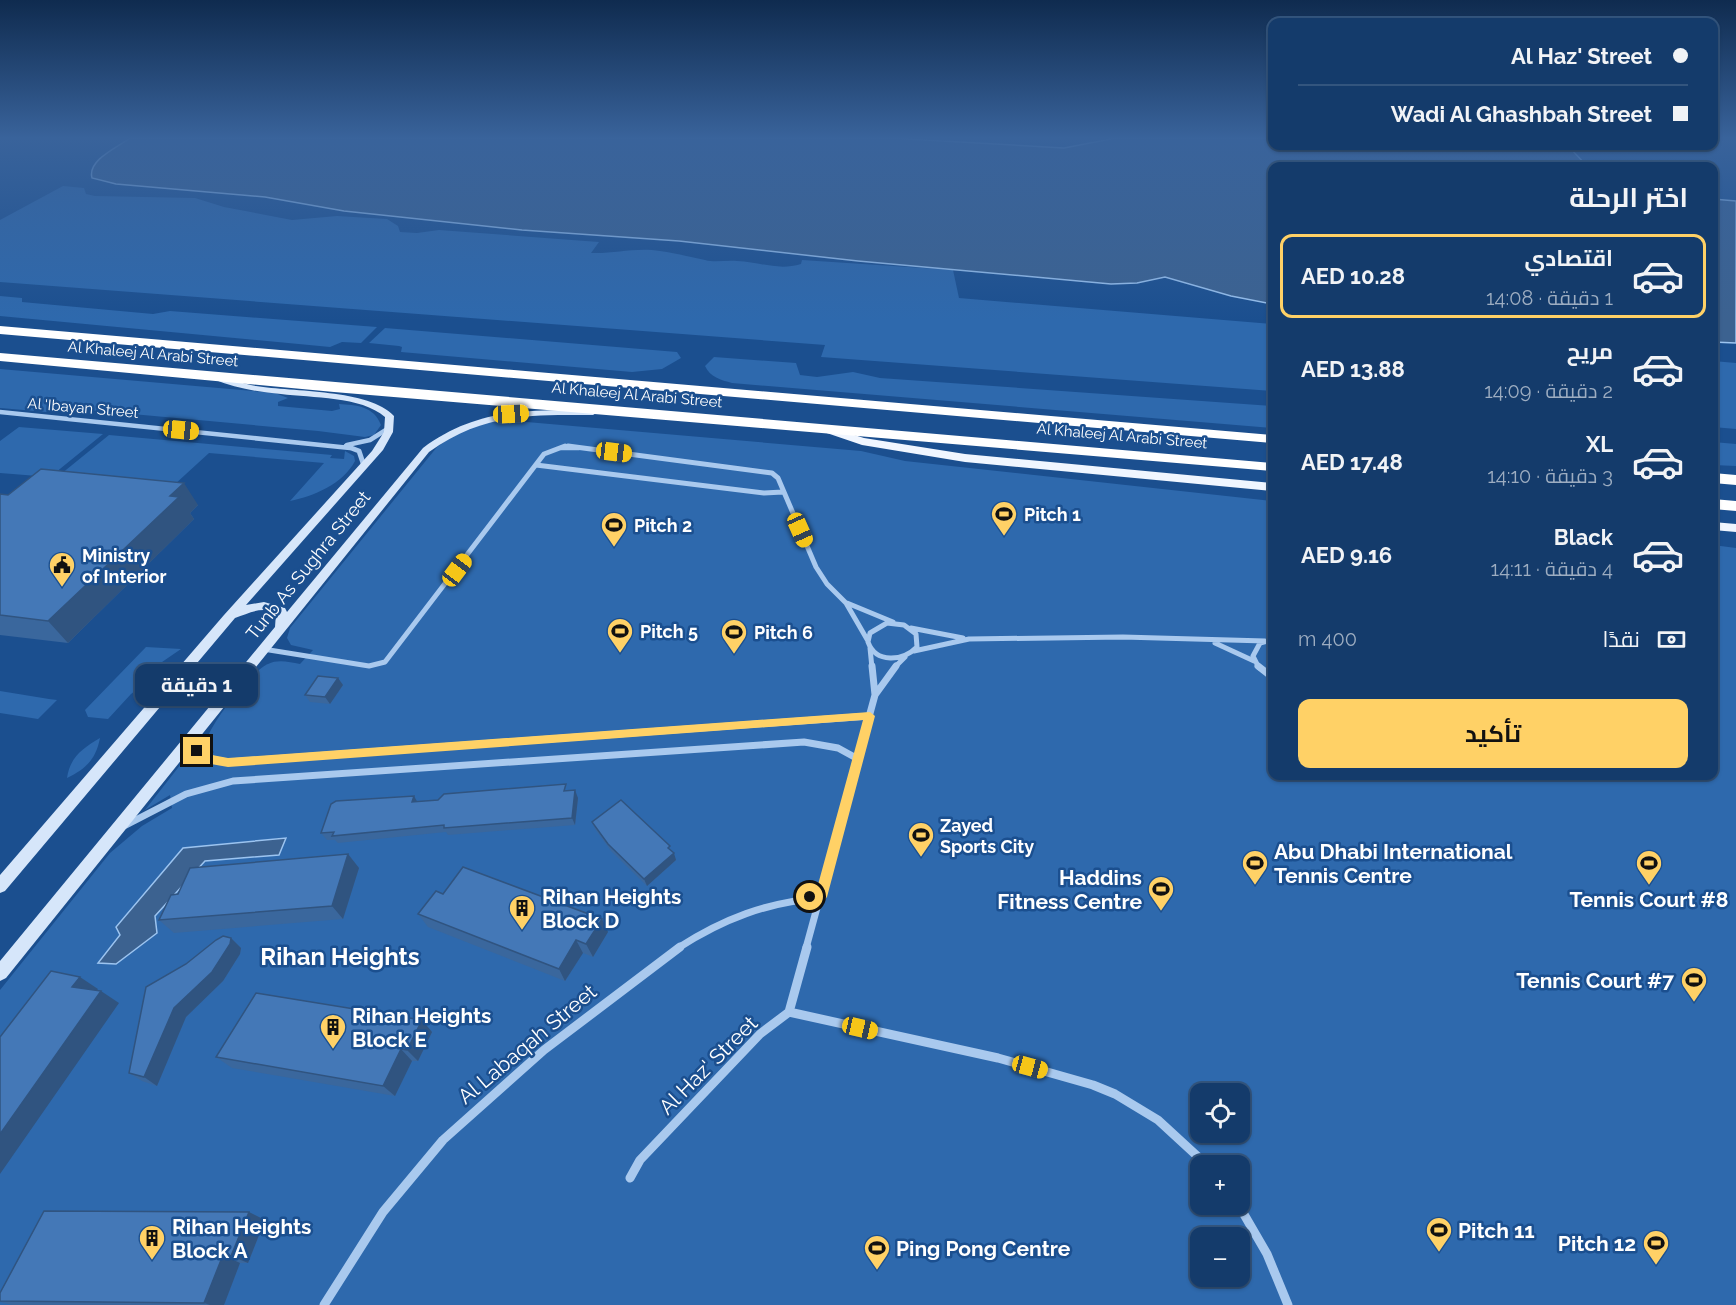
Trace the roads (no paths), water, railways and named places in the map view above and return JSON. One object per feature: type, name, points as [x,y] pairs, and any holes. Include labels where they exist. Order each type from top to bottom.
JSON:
[{"type":"highway","points":[[0,322],[63,330],[89,337]]},
{"type":"highway","name":"Al Khaleej Al Arabi Street","points":[[0,330],[1268,439]]},
{"type":"highway","name":"Al Khaleej Al Arabi Street","points":[[0,357],[1268,467]]},
{"type":"highway","points":[[1718,478],[1736,480]]},
{"type":"highway","points":[[1718,504],[1736,506]]},
{"type":"main road","points":[[822,428],[877,444],[965,458],[1245,484],[1268,488]]},
{"type":"main road","points":[[1718,526],[1736,528]]},
{"type":"street","points":[[216,377],[230,385],[250,389],[371,403],[388,414],[390,427]]},
{"type":"street","name":"Al 'Ibayan Street","points":[[0,412],[343,445],[370,440],[390,427]]},
{"type":"street","name":"Tunb As Sughra Street","points":[[0,973],[262,649],[436,441],[463,426],[495,416],[620,412]]},
{"type":"street","name":"Tunb As Sughra Street","points":[[0,886],[228,618],[382,445],[390,427]]},
{"type":"street","points":[[343,445],[359,451],[364,466]]},
{"type":"street","points":[[262,649],[369,666],[385,662],[536,465],[548,452],[571,446],[764,471],[776,476],[821,576],[846,603],[869,644],[877,655],[888,659],[905,657]]},
{"type":"street","points":[[536,465],[764,493],[783,492]]},
{"type":"street","points":[[846,603],[893,623],[969,639]]},
{"type":"street","points":[[228,618],[253,606],[270,606],[281,611],[283,621],[281,627]]},
{"type":"street","points":[[893,623],[873,629],[869,644],[875,695],[789,1012],[998,1058],[1093,1085],[1122,1098],[1158,1120],[1196,1155]]},
{"type":"street","points":[[909,627],[918,638],[914,651]]},
{"type":"street","points":[[875,695],[891,671],[914,651],[969,639],[1123,637],[1268,640]]},
{"type":"street","points":[[1206,640],[1227,646],[1255,662],[1268,673]]},
{"type":"street","points":[[1255,662],[1254,651],[1268,641]]},
{"type":"street","points":[[195,732],[195,745],[202,756],[218,762],[228,762],[870,716]]},
{"type":"street","points":[[113,834],[149,812],[186,794],[233,782],[804,742],[838,748],[858,759]]},
{"type":"street","name":"Al Labaqah Street","points":[[324,1305],[362,1241],[425,1160],[461,1122],[547,1047],[660,959],[708,929],[777,903],[821,897]]},
{"type":"street","name":"Al Haz' Street","points":[[630,1178],[640,1160],[760,1034],[789,1012]]},
{"type":"street","points":[[1245,1215],[1267,1254],[1288,1305]]},
{"type":"place","name":"Pitch 1","points":[[1004,537]]},
{"type":"place","name":"Pitch 2","points":[[614,548]]},
{"type":"place","name":"Ministry of Interior","points":[[62,588]]},
{"type":"place","name":"Pitch 5","points":[[620,654]]},
{"type":"place","name":"Pitch 6","points":[[734,655]]},
{"type":"place","name":"Zayed Sports City","points":[[921,858]]},
{"type":"place","name":"Abu Dhabi International Tennis Centre","points":[[1255,886]]},
{"type":"place","name":"Tennis Court #8","points":[[1649,886]]},
{"type":"place","name":"Haddins Fitness Centre","points":[[1161,912]]},
{"type":"place","name":"Rihan Heights Block D","points":[[522,931]]},
{"type":"place","name":"Tennis Court #7","points":[[1694,1003]]},
{"type":"place","name":"Rihan Heights Block E","points":[[333,1050]]},
{"type":"place","name":"Pitch 11","points":[[1439,1253]]},
{"type":"place","name":"Rihan Heights Block A","points":[[152,1261]]},
{"type":"place","name":"Pitch 12","points":[[1656,1266]]},
{"type":"place","name":"Ping Pong Centre","points":[[877,1271]]},
{"type":"district","name":"Rihan Heights","points":[[340,956]]}]
